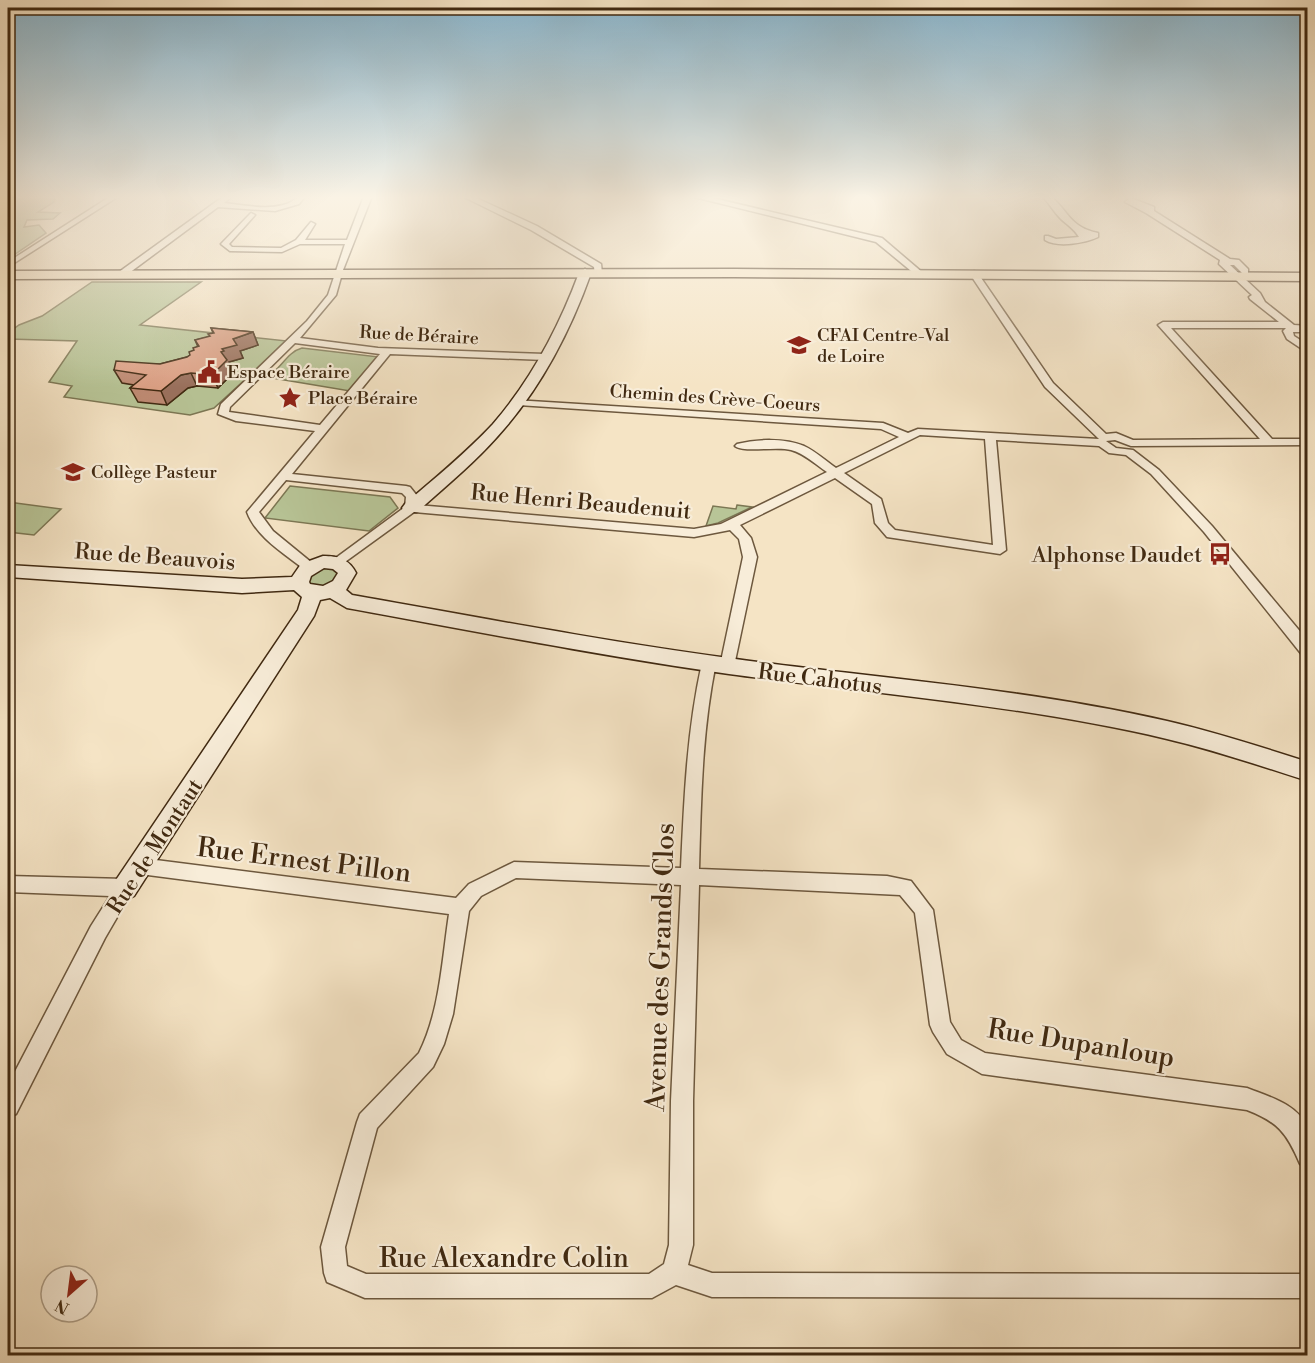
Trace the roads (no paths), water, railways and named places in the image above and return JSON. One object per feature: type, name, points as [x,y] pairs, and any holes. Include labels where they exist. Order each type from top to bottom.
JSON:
[{"type":"main road","points":[[1233,271],[1308,277]]},
{"type":"main road","points":[[8,273],[1026,274],[1308,271]]},
{"type":"street","points":[[124,272],[141,260]]},
{"type":"street","points":[[322,428],[236,418],[223,414],[225,406],[310,323],[332,295],[343,260]]},
{"type":"street","points":[[338,563],[411,508],[468,458],[498,427],[518,402],[598,266],[588,260]]},
{"type":"street","points":[[903,260],[919,273]]},
{"type":"street","points":[[1218,260],[1233,271],[1261,302],[1289,327]]},
{"type":"street","points":[[974,274],[1049,385],[1113,451],[1130,448],[1308,442]]},
{"type":"street","points":[[1269,442],[1163,325],[1308,329]]},
{"type":"street","points":[[1289,327],[1288,334],[1308,350]]},
{"type":"street","name":"Rue de Béraire","points":[[292,340],[388,351],[545,357]]},
{"type":"street","points":[[313,583],[254,517],[256,507],[388,351]]},
{"type":"street","name":"Chemin des Crève-Coeurs","points":[[518,402],[883,426],[907,436]]},
{"type":"street","points":[[907,436],[927,432],[1103,440]]},
{"type":"street","points":[[741,446],[768,443],[788,444],[801,449],[877,502],[880,521],[884,529],[891,534],[1000,550],[990,435]]},
{"type":"street","name":"Rue Henri Beaudenuit","points":[[411,508],[694,533],[711,531],[732,524],[907,436]]},
{"type":"street","points":[[1130,448],[1208,529],[1308,652]]},
{"type":"street","points":[[282,476],[406,490],[412,497],[411,508]]},
{"type":"street","name":"Avenue des Grands Clos","points":[[674,1272],[681,1245],[682,1101],[693,795],[703,691],[718,665],[750,557],[745,538],[732,524]]},
{"type":"street","name":"Rue de Beauvois","points":[[8,571],[242,586],[313,583],[323,562],[338,563]]},
{"type":"street","name":"Rue de Montaut","points":[[8,1106],[98,932],[307,610],[313,583],[346,577],[345,568],[338,563]]},
{"type":"street","name":"Rue Cahotus","points":[[313,583],[347,601],[718,665],[1014,702],[1109,719],[1243,749],[1308,772]]},
{"type":"street","name":"Rue Ernest Pillon","points":[[140,866],[460,907]]},
{"type":"street","name":"Rue Dupanloup","points":[[460,907],[476,890],[514,870],[887,884],[905,887],[924,910],[940,1025],[954,1047],[982,1063],[1247,1099],[1281,1112],[1297,1130],[1308,1156]]},
{"type":"street","points":[[8,884],[125,888]]},
{"type":"street","name":"Rue Alexandre Colin","points":[[460,907],[443,1014],[434,1044],[426,1060],[368,1122],[333,1247],[336,1274],[364,1286],[652,1286],[674,1272]]},
{"type":"street","points":[[674,1272],[712,1285],[1308,1286]]},
{"type":"place","name":"CFAI Centre-Val de Loire","points":[[799,345]]},
{"type":"place","name":"Espace Béraire","points":[[209,372]]},
{"type":"place","name":"Place Béraire","points":[[290,398]]},
{"type":"place","name":"Collège Pasteur","points":[[73,472]]},
{"type":"place","name":"Alphonse Daudet","points":[[1220,554]]}]
